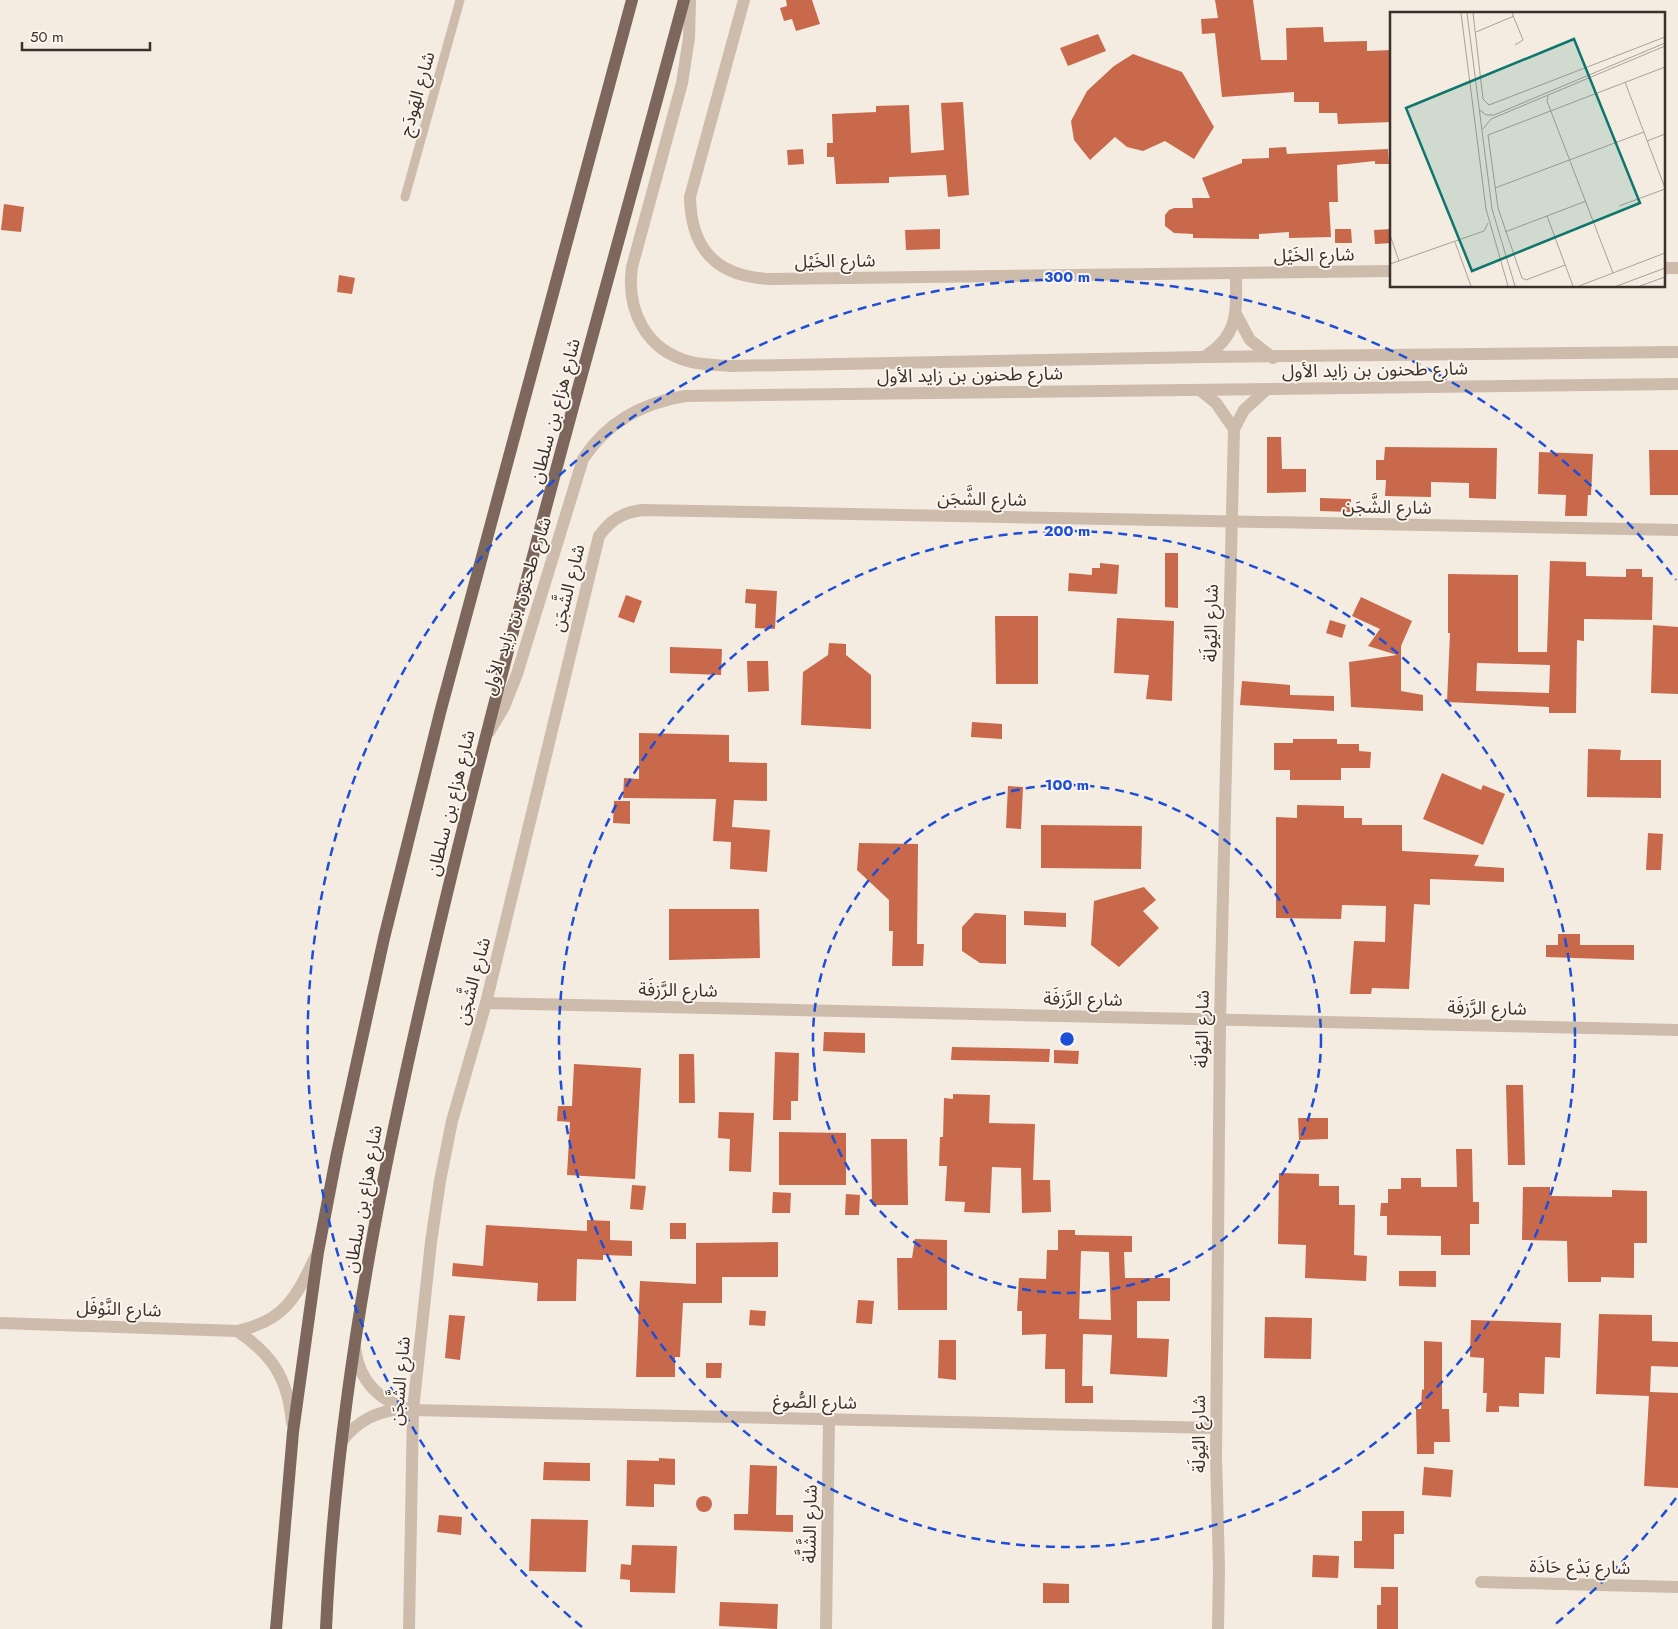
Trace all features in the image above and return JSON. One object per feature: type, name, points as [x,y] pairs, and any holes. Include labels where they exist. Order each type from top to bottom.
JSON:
[{"type":"main road","name":"شارع هزاع بن سلطان","points":[[276,1629],[293,1432],[318,1252],[336,1153],[384,938],[441,709],[632,0]]},
{"type":"main road","name":"شارع هزاع بن سلطان","points":[[326,1629],[329,1565],[342,1441],[355,1346],[385,1164],[433,948],[485,739],[684,0]]},
{"type":"street","name":"شارع طحنون بن زايد الأول","points":[[690,0],[691,17],[685,68],[632,267],[630,282],[635,313],[644,330],[657,344],[673,355],[691,362],[730,366],[1204,357],[1273,358],[1678,352]]},
{"type":"street","name":"شارع الخَيْل","points":[[744,0],[690,197],[690,218],[696,238],[708,256],[724,269],[747,277],[771,279],[1390,271]]},
{"type":"street","points":[[1204,357],[1225,340],[1236,314],[1236,273]]},
{"type":"street","points":[[1236,314],[1250,340],[1273,358]]},
{"type":"street","name":"شارع طحنون بن زايد الأول","points":[[485,739],[504,707],[517,674],[582,459],[605,431],[626,415],[662,400],[685,396],[1678,384]]},
{"type":"street","points":[[1200,390],[1220,407],[1234,429],[1251,402],[1267,390]]},
{"type":"street","name":"شارع اليُولَة","points":[[1218,1629],[1220,1568],[1216,1428],[1220,1020],[1234,429]]},
{"type":"street","name":"شارع الشَّجَن","points":[[409,1629],[408,1409],[440,1181],[454,1113],[486,1003],[598,536],[609,522],[624,513],[642,510],[1678,530]]},
{"type":"street","name":"شارع الرَّزفَة","points":[[486,1003],[1678,1030]]},
{"type":"street","name":"شارع النَّوْفَل","points":[[0,1323],[237,1331],[257,1327],[271,1320],[284,1310],[295,1297],[318,1252]]},
{"type":"street","points":[[237,1331],[257,1344],[273,1362],[284,1383],[290,1406],[293,1432]]},
{"type":"street","name":"شارع الصُّوغ","points":[[355,1346],[356,1360],[368,1385],[378,1395],[408,1409]]},
{"type":"street","name":"شارع الصُّوغ","points":[[342,1441],[350,1431],[368,1417],[408,1409],[1216,1428]]},
{"type":"street","name":"شارع الشَّلَّة","points":[[826,1629],[829,1420]]},
{"type":"street","name":"شارع بَدْع حَاذَة","points":[[1481,1582],[1678,1586]]},
{"type":"lane","name":"شارع الهَودَج","points":[[405,197],[460,0]]},
{"type":"building","points":[[786,0],[812,0],[820,24],[796,31],[792,19],[784,21],[780,8],[787,6]]},
{"type":"building","points":[[1215,0],[1253,0],[1261,60],[1287,60],[1286,28],[1323,27],[1324,42],[1367,41],[1367,51],[1390,50],[1390,122],[1338,124],[1337,113],[1319,113],[1319,102],[1294,102],[1294,92],[1222,97],[1215,33],[1202,34],[1201,19],[1218,18]]},
{"type":"building","points":[[1098,34],[1106,51],[1068,66],[1060,48]]},
{"type":"building","points":[[1133,54],[1182,72],[1214,127],[1194,159],[1165,141],[1143,151],[1127,147],[1115,137],[1090,160],[1074,140],[1071,121],[1087,91],[1114,66]]},
{"type":"building","points":[[963,102],[969,195],[948,197],[946,175],[889,177],[889,183],[836,184],[834,157],[827,157],[827,143],[833,143],[832,114],[876,112],[876,106],[909,105],[911,153],[944,150],[941,103]]},
{"type":"building","points":[[1286,147],[1287,154],[1388,149],[1389,164],[1375,164],[1375,161],[1337,165],[1338,202],[1329,202],[1331,237],[1289,238],[1289,232],[1259,234],[1259,239],[1193,238],[1193,234],[1174,233],[1165,226],[1165,215],[1169,210],[1174,208],[1193,208],[1192,198],[1210,198],[1202,178],[1242,163],[1242,159],[1269,158],[1269,148]]},
{"type":"building","points":[[803,149],[804,164],[788,165],[787,150]]},
{"type":"building","points":[[4,204],[24,207],[21,232],[1,230]]},
{"type":"building","points":[[940,229],[940,249],[906,250],[905,230]]},
{"type":"building","points":[[1335,229],[1351,229],[1352,243],[1335,243]]},
{"type":"building","points":[[1390,229],[1390,243],[1375,244],[1374,230]]},
{"type":"building","points":[[339,275],[355,278],[352,294],[337,292]]},
{"type":"building","points":[[1267,437],[1281,437],[1282,469],[1306,469],[1306,492],[1267,493]]},
{"type":"building","points":[[1385,447],[1497,448],[1496,499],[1469,498],[1469,483],[1431,482],[1431,497],[1385,496],[1386,480],[1376,480],[1376,460],[1384,460]]},
{"type":"building","points":[[1649,450],[1678,450],[1678,495],[1650,495]]},
{"type":"building","points":[[1539,452],[1593,454],[1591,495],[1588,495],[1587,516],[1565,516],[1566,495],[1538,494]]},
{"type":"building","points":[[1320,498],[1351,499],[1351,512],[1320,511]]},
{"type":"building","points":[[1165,553],[1178,553],[1178,608],[1165,607]]},
{"type":"building","points":[[1550,561],[1586,562],[1586,576],[1626,577],[1626,569],[1642,569],[1642,577],[1653,577],[1652,620],[1584,619],[1584,641],[1577,640],[1576,713],[1549,713],[1549,707],[1447,702],[1450,633],[1448,633],[1448,574],[1518,575],[1518,652],[1547,652]],"holes":[[[1477,663],[1550,665],[1549,693],[1476,691]]]},
{"type":"building","points":[[1100,563],[1119,565],[1117,594],[1068,591],[1069,573],[1092,575],[1092,568],[1100,568]]},
{"type":"building","points":[[746,589],[777,591],[775,629],[755,628],[756,604],[745,603]]},
{"type":"building","points":[[626,595],[642,601],[634,623],[618,617]]},
{"type":"building","points":[[1361,597],[1412,621],[1401,646],[1401,691],[1423,695],[1423,711],[1351,707],[1349,662],[1397,655],[1368,646],[1380,629],[1352,616]]},
{"type":"building","points":[[995,616],[1038,616],[1038,684],[996,684]]},
{"type":"building","points":[[1117,618],[1174,621],[1172,701],[1146,699],[1149,675],[1114,673]]},
{"type":"building","points":[[1330,620],[1346,625],[1342,638],[1326,633]]},
{"type":"building","points":[[1653,625],[1678,627],[1678,694],[1651,693]]},
{"type":"building","points":[[829,643],[846,644],[846,655],[871,675],[871,729],[801,725],[803,672],[828,655]]},
{"type":"building","points":[[670,647],[722,649],[721,675],[670,673]]},
{"type":"building","points":[[747,661],[768,661],[769,691],[748,692]]},
{"type":"building","points":[[1242,681],[1290,685],[1290,695],[1334,696],[1334,711],[1240,705]]},
{"type":"building","points":[[972,722],[1002,724],[1002,739],[971,737]]},
{"type":"building","points":[[639,733],[729,735],[729,762],[767,763],[767,801],[734,800],[732,827],[770,830],[767,872],[730,869],[731,842],[713,841],[716,799],[623,798],[624,778],[639,779]]},
{"type":"building","points":[[1293,739],[1337,739],[1337,744],[1359,744],[1359,751],[1371,752],[1370,768],[1341,768],[1341,780],[1290,780],[1290,770],[1274,770],[1274,743],[1293,743]]},
{"type":"building","points":[[1588,749],[1621,750],[1620,760],[1661,760],[1661,798],[1587,797]]},
{"type":"building","points":[[1442,773],[1481,790],[1483,785],[1505,794],[1483,845],[1423,819]]},
{"type":"building","points":[[1008,786],[1023,787],[1021,829],[1006,828]]},
{"type":"building","points":[[614,801],[630,801],[630,824],[613,823]]},
{"type":"building","points":[[1297,805],[1344,806],[1344,818],[1362,818],[1362,825],[1402,825],[1402,851],[1479,855],[1474,866],[1504,868],[1504,882],[1430,879],[1430,905],[1414,904],[1409,989],[1372,988],[1371,994],[1350,994],[1354,941],[1385,942],[1386,906],[1342,905],[1341,919],[1276,918],[1276,817],[1297,818]]},
{"type":"building","points":[[1041,825],[1142,826],[1141,869],[1041,868]]},
{"type":"building","points":[[1648,833],[1663,834],[1661,870],[1646,870]]},
{"type":"building","points":[[859,843],[918,844],[917,944],[924,944],[923,966],[892,966],[893,931],[889,931],[889,900],[857,870]]},
{"type":"building","points":[[1144,887],[1156,900],[1143,911],[1159,928],[1119,967],[1091,945],[1094,901]]},
{"type":"building","points":[[669,909],[759,909],[760,958],[669,960]]},
{"type":"building","points":[[1024,911],[1066,913],[1066,927],[1024,925]]},
{"type":"building","points":[[975,913],[1006,915],[1006,964],[980,963],[962,951],[962,927]]},
{"type":"building","points":[[1558,934],[1580,934],[1580,945],[1634,945],[1634,960],[1546,957],[1546,945],[1558,945]]},
{"type":"building","points":[[824,1032],[865,1033],[865,1053],[823,1051]]},
{"type":"building","points":[[952,1047],[1050,1049],[1049,1062],[951,1060]]},
{"type":"building","points":[[1054,1050],[1079,1051],[1078,1064],[1054,1063]]},
{"type":"building","points":[[775,1052],[799,1053],[798,1101],[791,1101],[791,1120],[773,1120]]},
{"type":"building","points":[[679,1054],[694,1054],[695,1103],[679,1103]]},
{"type":"building","points":[[574,1064],[641,1068],[635,1179],[567,1175],[570,1122],[557,1121],[558,1106],[572,1106]]},
{"type":"building","points":[[1506,1085],[1523,1085],[1525,1165],[1508,1165]]},
{"type":"building","points":[[953,1094],[990,1095],[989,1123],[1035,1124],[1033,1180],[1050,1180],[1051,1212],[1022,1213],[1021,1168],[992,1167],[990,1213],[964,1212],[965,1202],[945,1201],[947,1166],[939,1166],[940,1137],[943,1137],[944,1098],[953,1099]]},
{"type":"building","points":[[719,1112],[754,1113],[751,1172],[729,1171],[730,1139],[718,1138]]},
{"type":"building","points":[[1298,1118],[1328,1118],[1328,1139],[1299,1140]]},
{"type":"building","points":[[779,1132],[846,1133],[846,1185],[779,1185]]},
{"type":"building","points":[[871,1139],[907,1139],[908,1205],[872,1205]]},
{"type":"building","points":[[1456,1149],[1472,1149],[1473,1202],[1479,1202],[1479,1224],[1470,1224],[1470,1255],[1441,1255],[1441,1236],[1387,1235],[1387,1216],[1380,1216],[1381,1203],[1388,1203],[1388,1189],[1401,1189],[1401,1178],[1421,1178],[1421,1187],[1457,1187]]},
{"type":"building","points":[[1279,1173],[1319,1174],[1319,1186],[1339,1186],[1339,1205],[1355,1205],[1354,1255],[1367,1256],[1366,1281],[1305,1278],[1306,1245],[1278,1244]]},
{"type":"building","points":[[632,1185],[646,1186],[643,1210],[630,1209]]},
{"type":"building","points":[[1523,1187],[1550,1187],[1550,1196],[1612,1197],[1612,1190],[1647,1191],[1647,1243],[1634,1243],[1634,1278],[1601,1277],[1601,1282],[1568,1282],[1567,1241],[1522,1240]]},
{"type":"building","points":[[773,1192],[791,1193],[790,1213],[772,1213]]},
{"type":"building","points":[[846,1194],[860,1195],[859,1215],[845,1215]]},
{"type":"building","points":[[587,1220],[610,1221],[610,1240],[632,1241],[632,1256],[603,1255],[603,1260],[577,1259],[576,1301],[537,1301],[538,1283],[452,1276],[453,1263],[483,1266],[486,1225],[587,1231]]},
{"type":"building","points":[[670,1223],[686,1223],[686,1239],[670,1239]]},
{"type":"building","points":[[1058,1230],[1075,1230],[1075,1235],[1132,1236],[1132,1252],[1124,1252],[1125,1278],[1170,1278],[1170,1301],[1137,1301],[1137,1338],[1169,1339],[1167,1377],[1110,1374],[1112,1335],[1083,1334],[1082,1386],[1093,1386],[1093,1403],[1065,1403],[1065,1369],[1045,1369],[1046,1334],[1022,1335],[1022,1311],[1017,1311],[1019,1278],[1046,1279],[1047,1250],[1058,1250]],"holes":[[[1081,1251],[1109,1252],[1111,1320],[1079,1319]]]},
{"type":"building","points":[[915,1239],[947,1240],[947,1310],[898,1310],[897,1258],[912,1258]]},
{"type":"building","points":[[778,1242],[778,1277],[722,1277],[722,1303],[683,1303],[680,1357],[675,1357],[675,1377],[636,1377],[640,1281],[696,1284],[696,1243]]},
{"type":"building","points":[[1399,1271],[1436,1271],[1436,1287],[1399,1286]]},
{"type":"building","points":[[858,1300],[874,1301],[872,1324],[856,1323]]},
{"type":"building","points":[[750,1310],[766,1311],[765,1326],[749,1325]]},
{"type":"building","points":[[1599,1314],[1652,1315],[1652,1341],[1678,1342],[1678,1367],[1651,1366],[1650,1392],[1678,1393],[1678,1488],[1644,1486],[1649,1396],[1596,1394]]},
{"type":"building","points":[[449,1315],[465,1316],[460,1360],[445,1358]]},
{"type":"building","points":[[1265,1317],[1312,1318],[1311,1359],[1264,1358]]},
{"type":"building","points":[[1471,1320],[1561,1323],[1560,1358],[1545,1357],[1544,1394],[1519,1393],[1519,1407],[1499,1406],[1499,1412],[1486,1412],[1487,1393],[1483,1393],[1484,1358],[1470,1357]]},
{"type":"building","points":[[939,1340],[956,1340],[956,1380],[938,1378]]},
{"type":"building","points":[[1424,1341],[1442,1342],[1442,1409],[1449,1409],[1450,1442],[1434,1442],[1434,1454],[1417,1454],[1416,1409],[1421,1409],[1422,1389],[1424,1390]]},
{"type":"building","points":[[706,1363],[722,1363],[721,1378],[706,1378]]},
{"type":"building","points":[[659,1458],[675,1459],[675,1485],[654,1484],[654,1507],[626,1506],[627,1460],[659,1461]]},
{"type":"building","points":[[544,1462],[590,1463],[590,1481],[543,1480]]},
{"type":"building","points":[[750,1465],[777,1466],[776,1515],[793,1515],[793,1532],[734,1530],[734,1514],[748,1514]]},
{"type":"building","points":[[1424,1467],[1453,1470],[1451,1497],[1422,1495]]},
{"type":"building","points":[[701,1496],[707,1496],[712,1501],[710,1510],[701,1512],[696,1507],[696,1501]]},
{"type":"building","points":[[1362,1511],[1404,1511],[1404,1534],[1394,1534],[1394,1569],[1354,1568],[1354,1541],[1362,1541]]},
{"type":"building","points":[[439,1515],[462,1517],[461,1535],[437,1532]]},
{"type":"building","points":[[531,1519],[588,1520],[586,1572],[529,1571]]},
{"type":"building","points":[[632,1545],[677,1546],[675,1593],[630,1592],[630,1580],[620,1579],[621,1564],[631,1565]]},
{"type":"building","points":[[1313,1555],[1339,1556],[1338,1578],[1312,1577]]},
{"type":"building","points":[[1043,1583],[1069,1584],[1069,1603],[1043,1603]]},
{"type":"building","points":[[1381,1587],[1398,1587],[1398,1629],[1377,1629],[1377,1605],[1381,1605]]},
{"type":"building","points":[[720,1602],[778,1604],[777,1629],[719,1626]]}]
